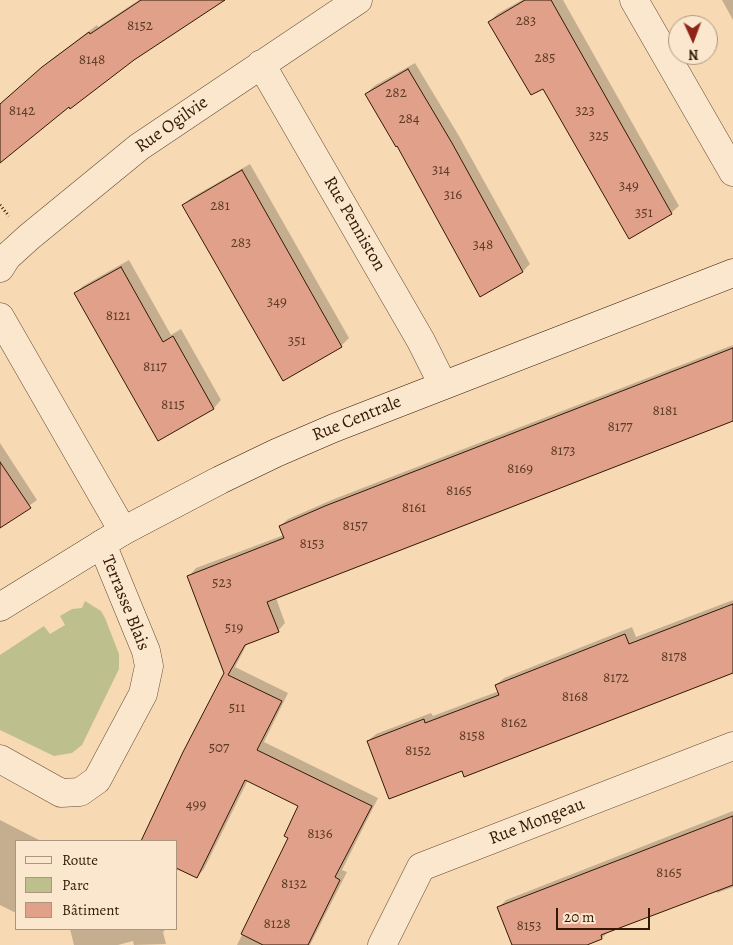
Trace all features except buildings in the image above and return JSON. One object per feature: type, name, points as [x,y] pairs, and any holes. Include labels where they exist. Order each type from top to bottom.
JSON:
[{"type":"street","name":"Rue Ogilvie","points":[[0,268],[7,257],[105,174],[179,120],[358,0]]},
{"type":"street","points":[[634,0],[733,172]]},
{"type":"street","name":"Rue Penniston","points":[[261,64],[422,342],[443,385]]},
{"type":"street","name":"Rue Centrale","points":[[0,607],[112,537],[211,484],[276,453],[443,385],[733,272]]},
{"type":"street","points":[[0,317],[112,537]]},
{"type":"street","name":"Terrasse Blais","points":[[0,759],[61,793],[80,792],[97,780],[143,694],[149,666],[112,537]]},
{"type":"street","name":"Rue Mongeau","points":[[382,945],[421,867],[733,746]]},
{"type":"path","points":[[0,205],[10,216]]},
{"type":"green space","points":[[85,601],[101,611],[105,618],[119,654],[119,669],[82,745],[72,753],[54,756],[0,730],[0,655],[44,626],[50,634],[65,625],[60,616],[72,609],[82,608]]}]
